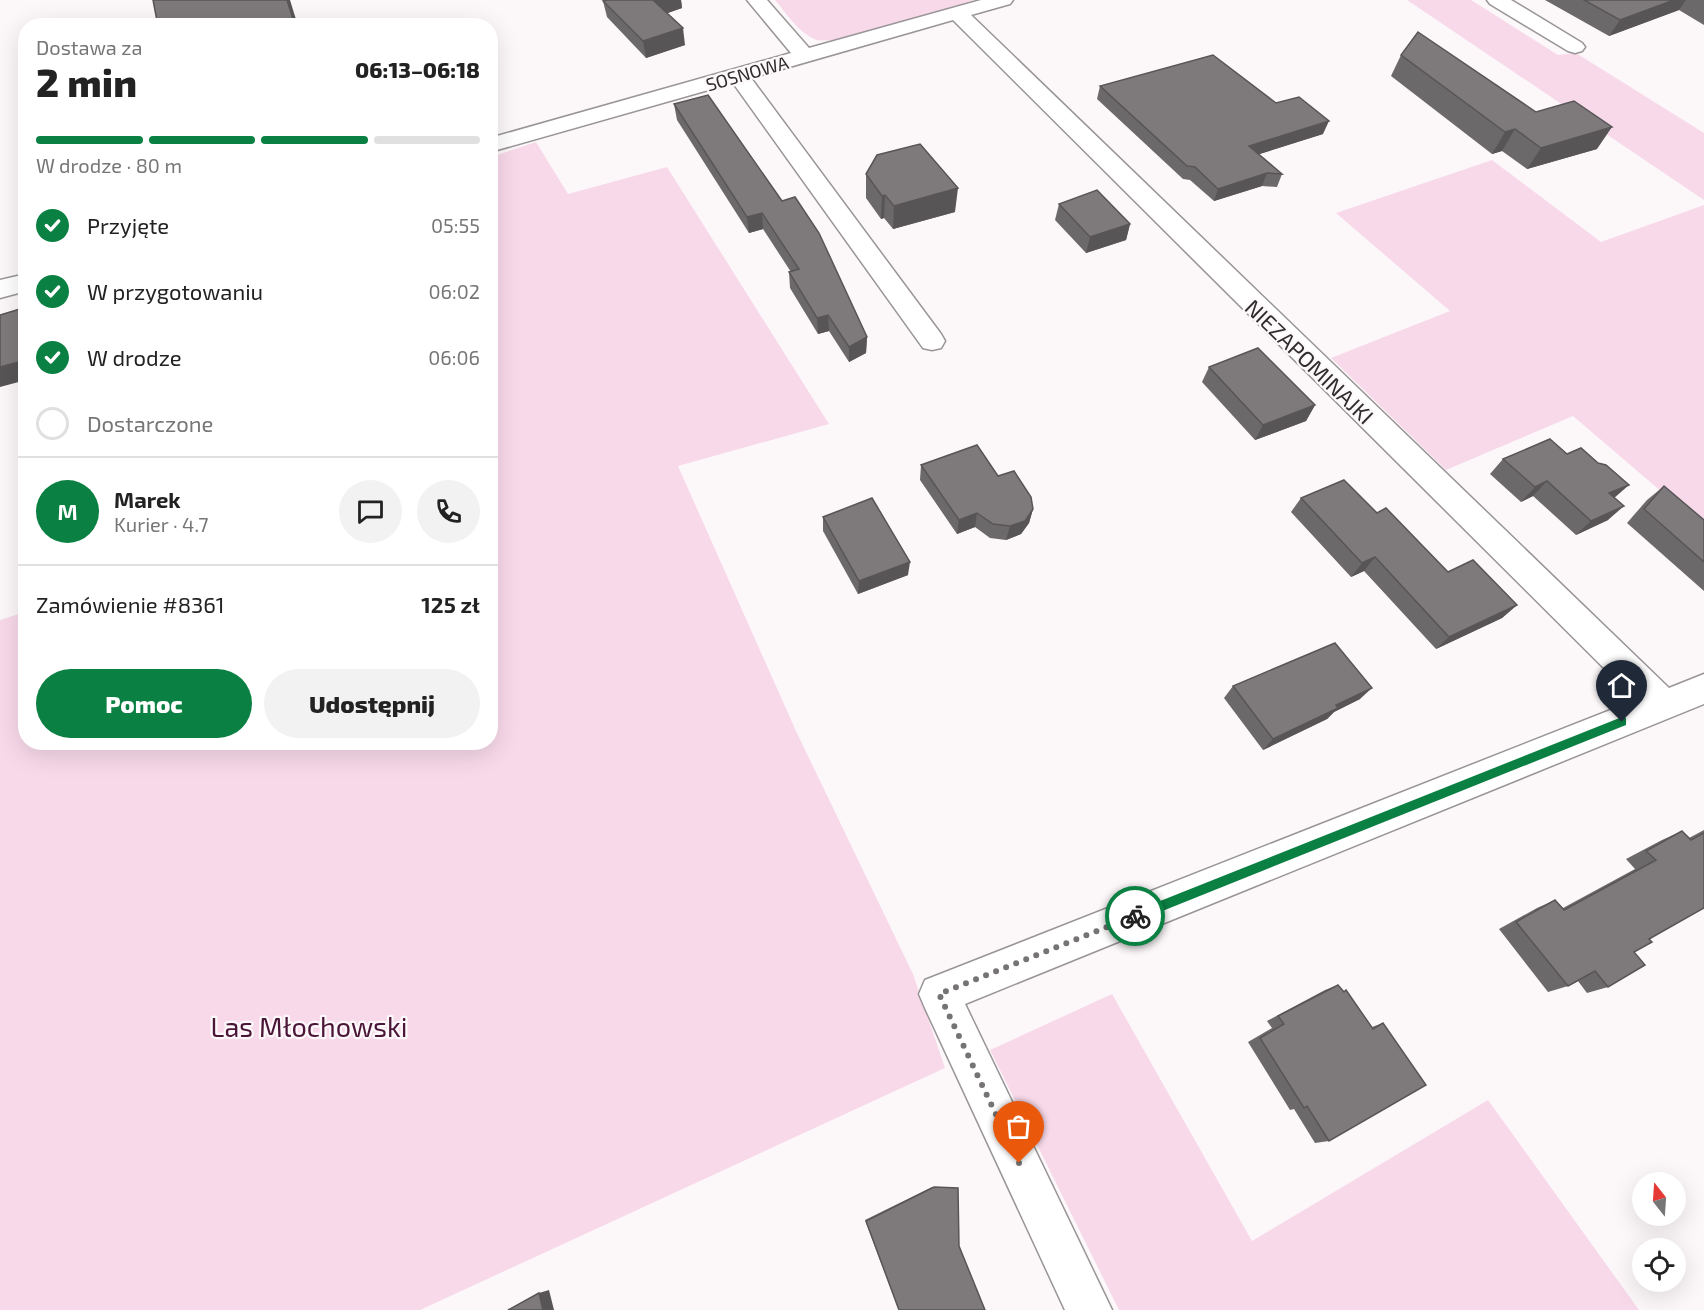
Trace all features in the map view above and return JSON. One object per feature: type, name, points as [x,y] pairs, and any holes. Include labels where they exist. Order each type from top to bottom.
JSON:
[{"type":"street","points":[[758,0],[805,57]]},
{"type":"street","name":"SOSNOWA","points":[[498,143],[1003,0]]},
{"type":"street","points":[[1497,0],[1575,46]]},
{"type":"street","name":"NIEZAPOMINAJKI","points":[[958,14],[1222,275],[1664,705]]},
{"type":"street","points":[[739,76],[932,341]]},
{"type":"street","points":[[0,289],[18,284]]},
{"type":"street","points":[[1089,1310],[939,994],[1704,689]]},
{"type":"green space","points":[[775,0],[974,0],[892,27],[826,41],[814,39],[802,32]]},
{"type":"green space","points":[[1407,0],[1471,0],[1558,55],[1576,53],[1704,133],[1704,200]]},
{"type":"green space","name":"Las Młochowski","points":[[536,142],[568,194],[667,167],[829,424],[678,466],[796,731],[913,974],[945,1068],[420,1310],[0,1310],[0,620],[18,614],[18,750],[498,750],[498,155]]},
{"type":"green space","points":[[1492,160],[1601,242],[1704,205],[1704,528],[1573,416],[1446,470],[1331,358],[1450,311],[1336,213]]},
{"type":"green space","points":[[1112,994],[1252,1241],[1488,1100],[1639,1310],[1119,1310],[990,1050]]},
{"type":"building","points":[[153,0],[287,0],[293,18],[156,18]]},
{"type":"building","points":[[656,0],[654,1],[683,28],[643,41],[603,1]]},
{"type":"building","points":[[1584,0],[1674,0],[1620,20]]},
{"type":"building","points":[[1418,32],[1536,112],[1574,101],[1612,127],[1541,148],[1515,129],[1505,132],[1401,55]]},
{"type":"building","points":[[1213,55],[1276,103],[1299,97],[1329,121],[1249,146],[1282,174],[1267,173],[1218,189],[1195,167],[1187,166],[1100,86]]},
{"type":"building","points":[[708,95],[782,201],[795,197],[819,233],[867,337],[849,347],[828,315],[817,318],[789,272],[799,269],[762,213],[747,217],[674,104]]},
{"type":"building","points":[[920,144],[958,188],[894,206],[885,195],[882,196],[866,174],[877,155]]},
{"type":"building","points":[[1097,190],[1130,224],[1090,237],[1059,204]]},
{"type":"building","points":[[18,310],[18,362],[0,367],[0,315]]},
{"type":"building","points":[[1258,348],[1315,405],[1263,425],[1209,367]]},
{"type":"building","points":[[1550,439],[1567,454],[1581,448],[1629,485],[1609,493],[1624,506],[1591,521],[1547,481],[1535,487],[1503,459]]},
{"type":"building","points":[[977,445],[998,476],[1014,471],[1031,497],[1033,509],[1025,521],[1010,526],[993,524],[977,513],[959,520],[921,465]]},
{"type":"building","points":[[1344,480],[1377,513],[1386,508],[1448,572],[1473,560],[1517,605],[1449,637],[1375,557],[1362,563],[1301,498]]},
{"type":"building","points":[[1664,486],[1704,520],[1704,562],[1644,509]]},
{"type":"building","points":[[872,498],[910,562],[859,581],[823,517]]},
{"type":"building","points":[[1335,643],[1372,688],[1336,705],[1338,708],[1273,739],[1233,686]]},
{"type":"building","points":[[1682,831],[1691,840],[1704,833],[1704,908],[1649,939],[1652,942],[1634,952],[1645,965],[1608,987],[1595,971],[1568,986],[1516,922],[1555,900],[1564,910],[1656,860],[1646,851]]},
{"type":"building","points":[[1338,985],[1344,992],[1346,990],[1373,1029],[1383,1023],[1426,1085],[1329,1141],[1307,1106],[1304,1108],[1260,1038],[1284,1024],[1278,1016]]},
{"type":"building","points":[[934,1187],[958,1188],[959,1246],[985,1310],[899,1310],[866,1221]]},
{"type":"building","points":[[539,1293],[543,1310],[508,1310]]},
{"type":"way so far","points":[[1019,1163],[939,994],[1135,916]]},
{"type":"route","points":[[1135,916],[1622,722]]}]
